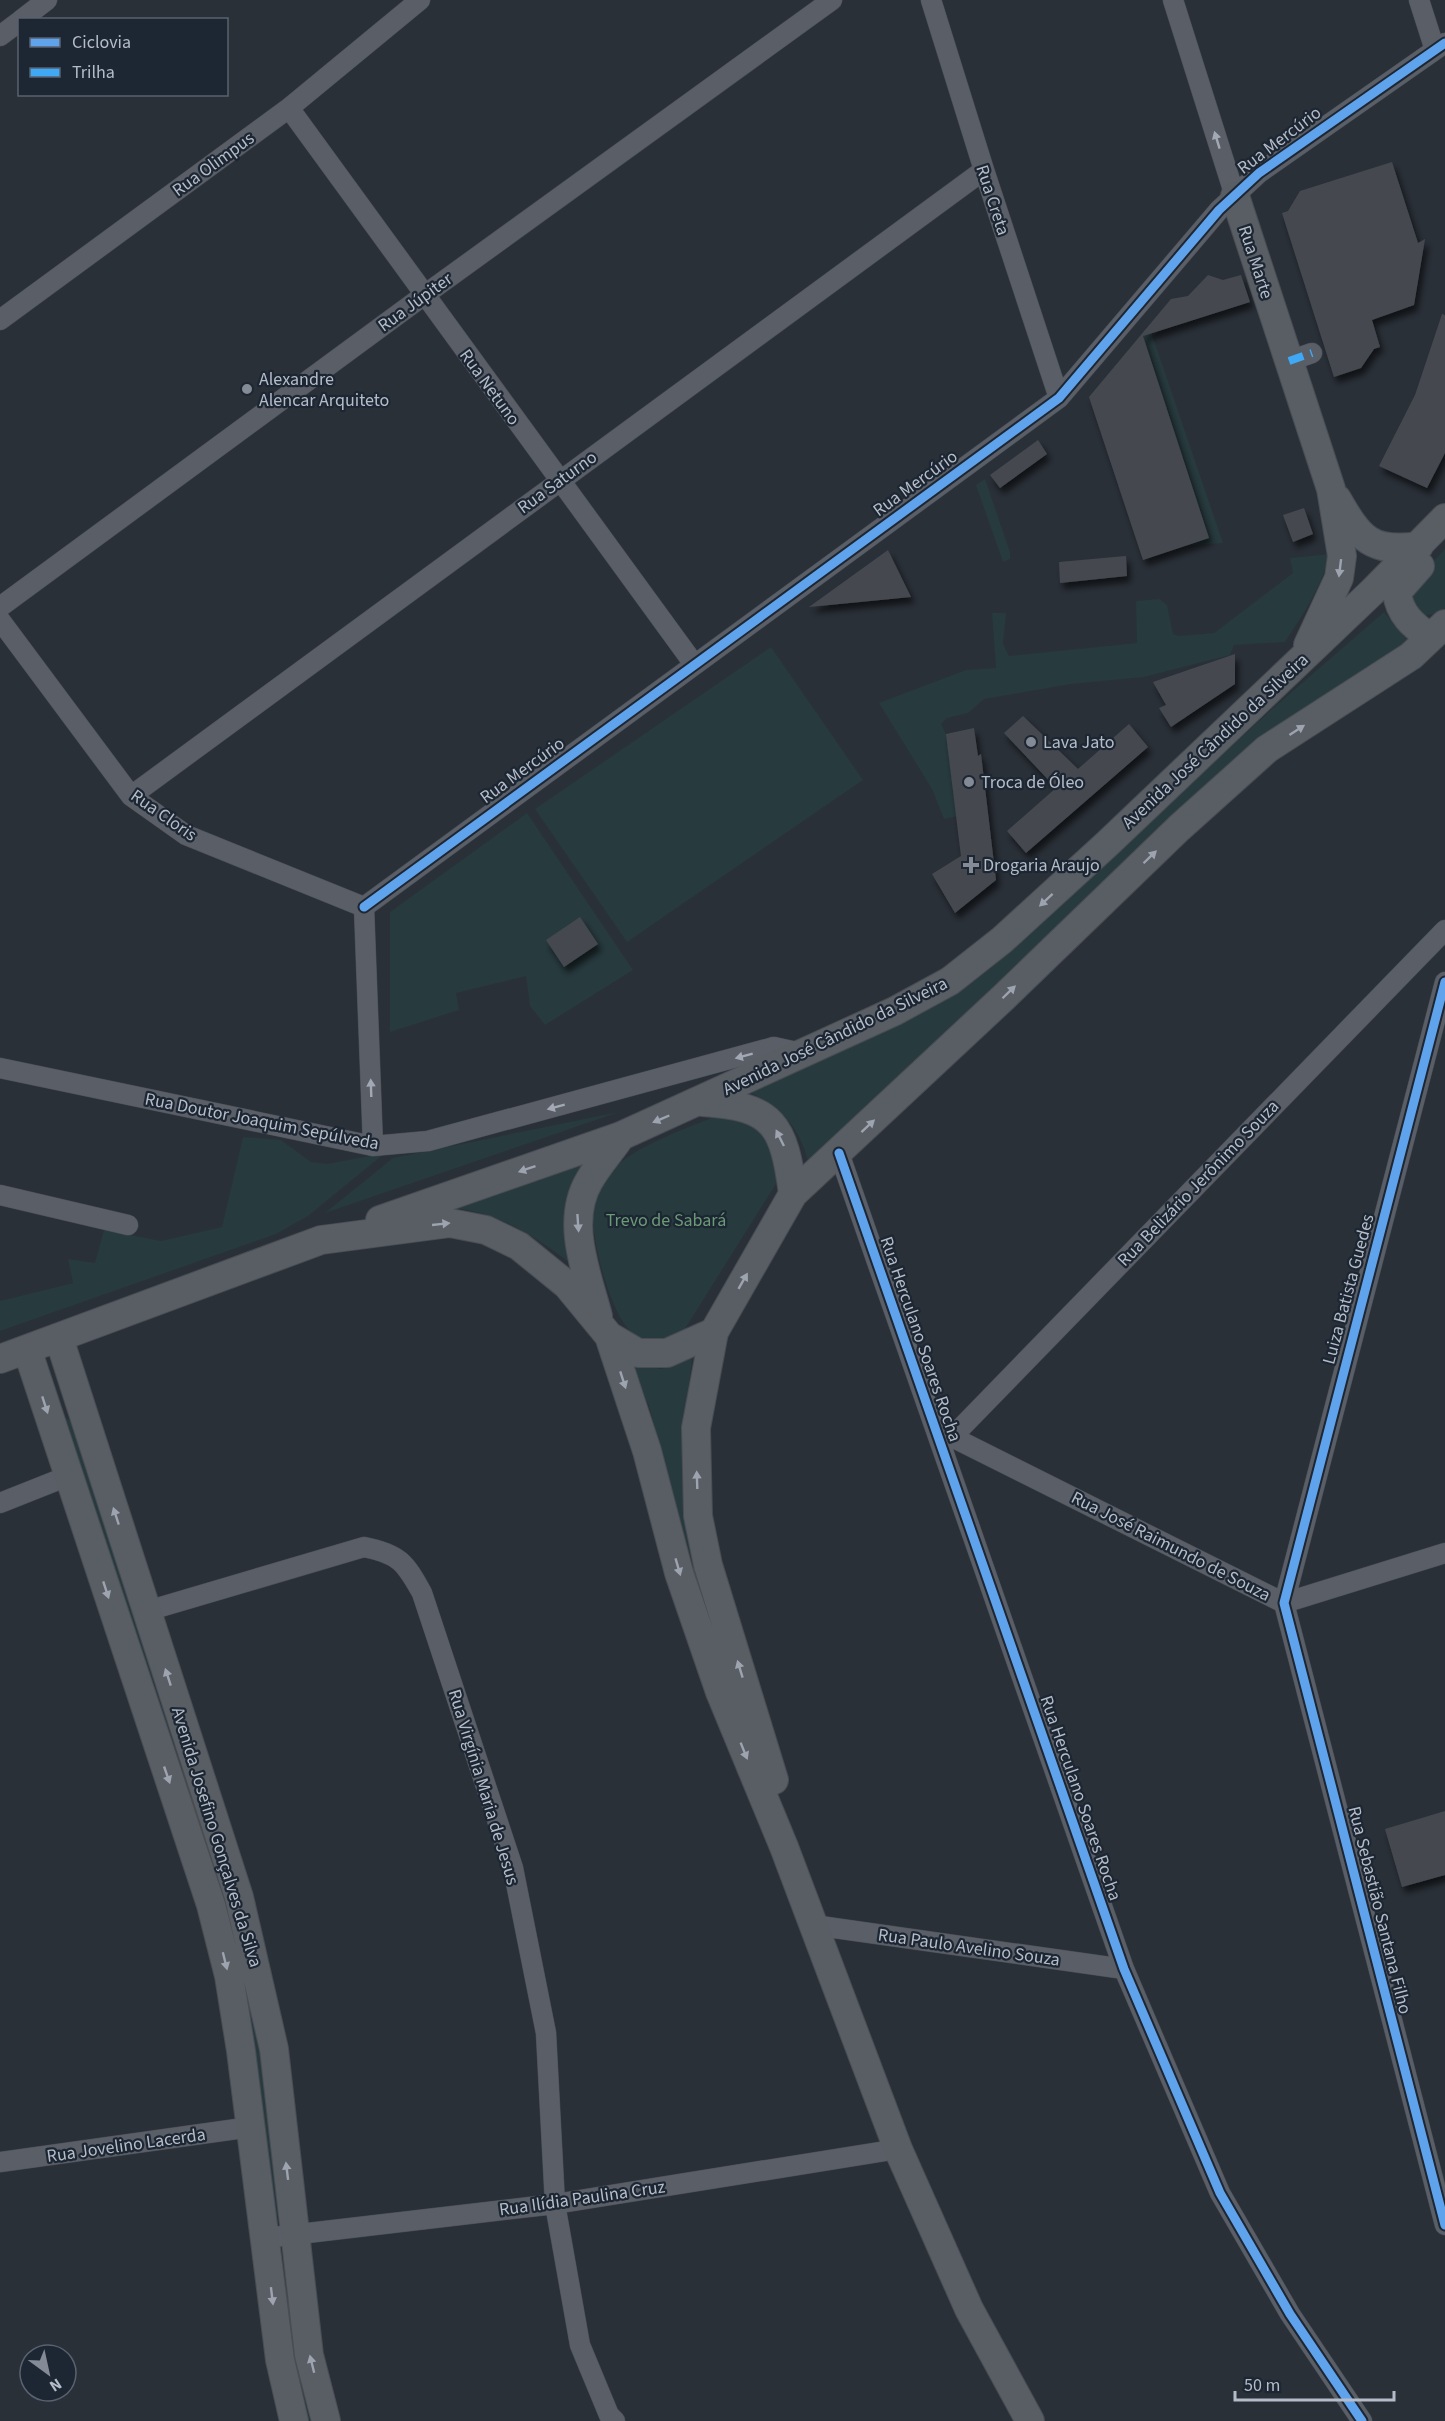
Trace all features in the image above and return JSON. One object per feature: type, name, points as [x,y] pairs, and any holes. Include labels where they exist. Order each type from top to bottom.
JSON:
[{"type":"main road","name":"Rua Marte","points":[[1235,196],[1301,357],[1331,489],[1342,556],[1339,578],[1302,659]]},
{"type":"main road","name":"Rua Marte","points":[[1331,489],[1352,526],[1364,537],[1381,547],[1395,549],[1432,544]]},
{"type":"main road","name":"Avenida José Cândido da Silveira","points":[[321,1240],[621,1136],[895,1011],[950,981],[1037,908],[1302,659],[1432,544],[1445,518]]},
{"type":"main road","points":[[784,1847],[777,1787],[708,1565],[698,1516],[696,1428],[714,1332],[793,1194],[839,1153],[1179,828],[1267,749],[1440,636],[1403,613],[1397,592],[1432,544]]},
{"type":"main road","points":[[700,1101],[735,1104],[762,1115],[780,1133],[789,1159],[793,1194]]},
{"type":"main road","points":[[621,1136],[588,1183],[577,1214],[580,1244],[605,1332],[647,1451],[679,1573],[720,1692],[784,1847],[898,2149],[969,2309],[1030,2421]]},
{"type":"main road","points":[[0,1359],[321,1240],[450,1223],[486,1230],[519,1246],[567,1285],[605,1332],[638,1353],[667,1353],[714,1332]]},
{"type":"main road","name":"Avenida Josefino Gonçalves da Silva","points":[[59,1338],[239,1897],[257,1969],[274,2049],[309,2355],[326,2421]]},
{"type":"main road","name":"Avenida Josefino Gonçalves da Silva","points":[[27,1349],[211,1905],[229,1976],[251,2127],[280,2360],[294,2421]]},
{"type":"street","points":[[23,18],[47,0]]},
{"type":"street","name":"Rua Olimpus","points":[[0,321],[288,108],[420,0]]},
{"type":"street","name":"Rua Júpiter","points":[[0,607],[423,296],[832,0]]},
{"type":"street","name":"Rua Creta","points":[[931,0],[1059,398]]},
{"type":"street","name":"Rua Marte","points":[[1173,0],[1235,196]]},
{"type":"street","points":[[1419,0],[1440,47]]},
{"type":"street","points":[[0,36],[18,22]]},
{"type":"street","name":"Rua Mercúrio","points":[[364,907],[1059,398],[1219,210],[1259,173],[1440,47]]},
{"type":"street","name":"Rua Netuno","points":[[288,108],[423,296],[694,664]]},
{"type":"street","name":"Rua Saturno","points":[[131,796],[984,170]]},
{"type":"street","name":"Rua Cloris","points":[[0,620],[131,796],[186,835],[364,907]]},
{"type":"street","points":[[364,907],[374,1146]]},
{"type":"street","name":"Rua Belizário Jerônimo Souza","points":[[945,1440],[1445,930]]},
{"type":"street","name":"Luiza Batista Guedes","points":[[1284,1603],[1445,982]]},
{"type":"street","name":"Rua Doutor Joaquim Sepúlveda","points":[[0,1068],[374,1146],[428,1141],[774,1047],[801,1053]]},
{"type":"street","name":"Rua Herculano Soares Rocha","points":[[839,1153],[945,1440],[1124,1968],[1220,2193],[1290,2314],[1362,2421]]},
{"type":"street","points":[[0,1195],[128,1225]]},
{"type":"street","name":"Rua José Raimundo de Souza","points":[[945,1440],[1284,1603],[1445,1553]]},
{"type":"street","points":[[0,1503],[69,1476]]},
{"type":"street","name":"Rua Virgínia Maria de Jesus","points":[[147,1611],[364,1546],[388,1551],[409,1569],[422,1593],[513,1868],[546,2033],[555,2204],[580,2345],[609,2415],[615,2421]]},
{"type":"street","name":"Rua Sebastião Santana Filho","points":[[1284,1603],[1445,2225]]},
{"type":"street","name":"Rua Paulo Avelino Souza","points":[[813,1925],[1124,1968]]},
{"type":"street","name":"Rua Jovelino Lacerda","points":[[0,2162],[251,2127]]},
{"type":"street","name":"Rua Ilídia Paulina Cruz","points":[[265,2238],[555,2204],[898,2149]]},
{"type":"green space","points":[[1149,326],[1223,543],[1184,546],[1209,538],[1142,333]]},
{"type":"green space","points":[[985,479],[1010,552],[1010,559],[1003,562],[976,485]]},
{"type":"green space","points":[[1445,549],[1445,608],[1439,614],[1426,615],[1413,603],[1407,589]]},
{"type":"green space","points":[[1330,554],[1317,589],[1285,642],[1234,645],[1230,655],[1144,677],[1071,684],[984,699],[968,713],[947,718],[941,724],[946,734],[958,816],[944,819],[932,789],[879,703],[966,670],[996,668],[992,613],[1006,613],[1003,644],[1009,656],[1137,643],[1136,601],[1159,599],[1167,605],[1173,634],[1179,636],[1214,633],[1293,573],[1290,558]]},
{"type":"green space","points":[[1384,612],[1409,642],[809,1164],[800,1140],[788,1120],[770,1104],[748,1092],[953,994],[991,968],[1271,710]]},
{"type":"green space","points":[[771,647],[863,780],[627,942],[535,809]]},
{"type":"green space","points":[[527,813],[633,970],[545,1025],[530,1006],[526,976],[456,993],[459,1010],[390,1032],[390,912]]},
{"type":"green space","points":[[619,1112],[325,1213],[393,1158]]},
{"type":"green space","name":"Trevo de Sabará","points":[[714,1117],[732,1117],[766,1127],[779,1179],[683,1332],[668,1339],[644,1340],[629,1330],[608,1290],[598,1255],[593,1222],[593,1209],[598,1189],[610,1172],[631,1155],[659,1140]]},
{"type":"green space","points":[[243,1137],[281,1140],[311,1162],[327,1164],[385,1153],[308,1216],[276,1234],[0,1331],[0,1301],[73,1283],[68,1259],[95,1263],[104,1230],[161,1241],[222,1227]]},
{"type":"green space","points":[[584,1162],[574,1266],[546,1245],[502,1220],[469,1210],[452,1208]]},
{"type":"green space","points":[[692,1357],[685,1426],[719,1634],[706,1614],[649,1406],[629,1361],[661,1369]]},
{"type":"green space","points":[[62,1414],[70,1421],[93,1484],[207,1833],[254,2000],[281,2214],[277,2217],[273,2215],[259,2104]]},
{"type":"green space","points":[[283,2260],[312,2421],[304,2421],[292,2375],[280,2264]]},
{"type":"building","points":[[1392,162],[1418,243],[1425,239],[1414,305],[1372,320],[1380,347],[1374,349],[1361,368],[1334,377],[1282,213],[1288,211],[1300,191]]},
{"type":"building","points":[[1208,275],[1223,280],[1241,275],[1250,302],[1143,336],[1209,538],[1143,560],[1089,397],[1171,299],[1188,296]]},
{"type":"building","points":[[1442,314],[1445,315],[1445,453],[1427,488],[1379,466],[1415,395]]},
{"type":"building","points":[[1038,440],[1047,454],[1000,488],[990,475]]},
{"type":"building","points":[[1304,508],[1313,534],[1293,542],[1283,515]]},
{"type":"building","points":[[888,550],[911,597],[809,607]]},
{"type":"building","points":[[1126,556],[1127,576],[1060,583],[1059,562]]},
{"type":"building","points":[[1235,654],[1235,684],[1171,727],[1159,708],[1166,705],[1153,682]]},
{"type":"building","points":[[1023,716],[1078,769],[1129,724],[1148,747],[1026,853],[1007,831],[1056,788],[1004,733]]},
{"type":"building","points":[[974,728],[978,756],[981,754],[996,880],[955,913],[932,874],[961,856],[946,734]]},
{"type":"building","points":[[580,917],[598,944],[564,967],[546,940]]},
{"type":"building","points":[[1445,1811],[1445,1875],[1402,1887],[1385,1829]]},
{"type":"marked path","points":[[1289,361],[1312,353]]},
{"type":"cycle path","points":[[364,907],[1059,398],[1219,210],[1259,173],[1445,43]]},
{"type":"cycle path","points":[[1445,982],[1284,1603],[1445,2225]]},
{"type":"cycle path","points":[[839,1153],[1124,1969],[1220,2193],[1290,2314],[1362,2421]]},
{"type":"place","name":"Alexandre Alencar Arquiteto","points":[[247,389]]},
{"type":"place","name":"Lava Jato","points":[[1031,742]]},
{"type":"place","name":"Troca de Óleo","points":[[969,782]]},
{"type":"place","name":"Drogaria Araujo","points":[[971,865]]}]
